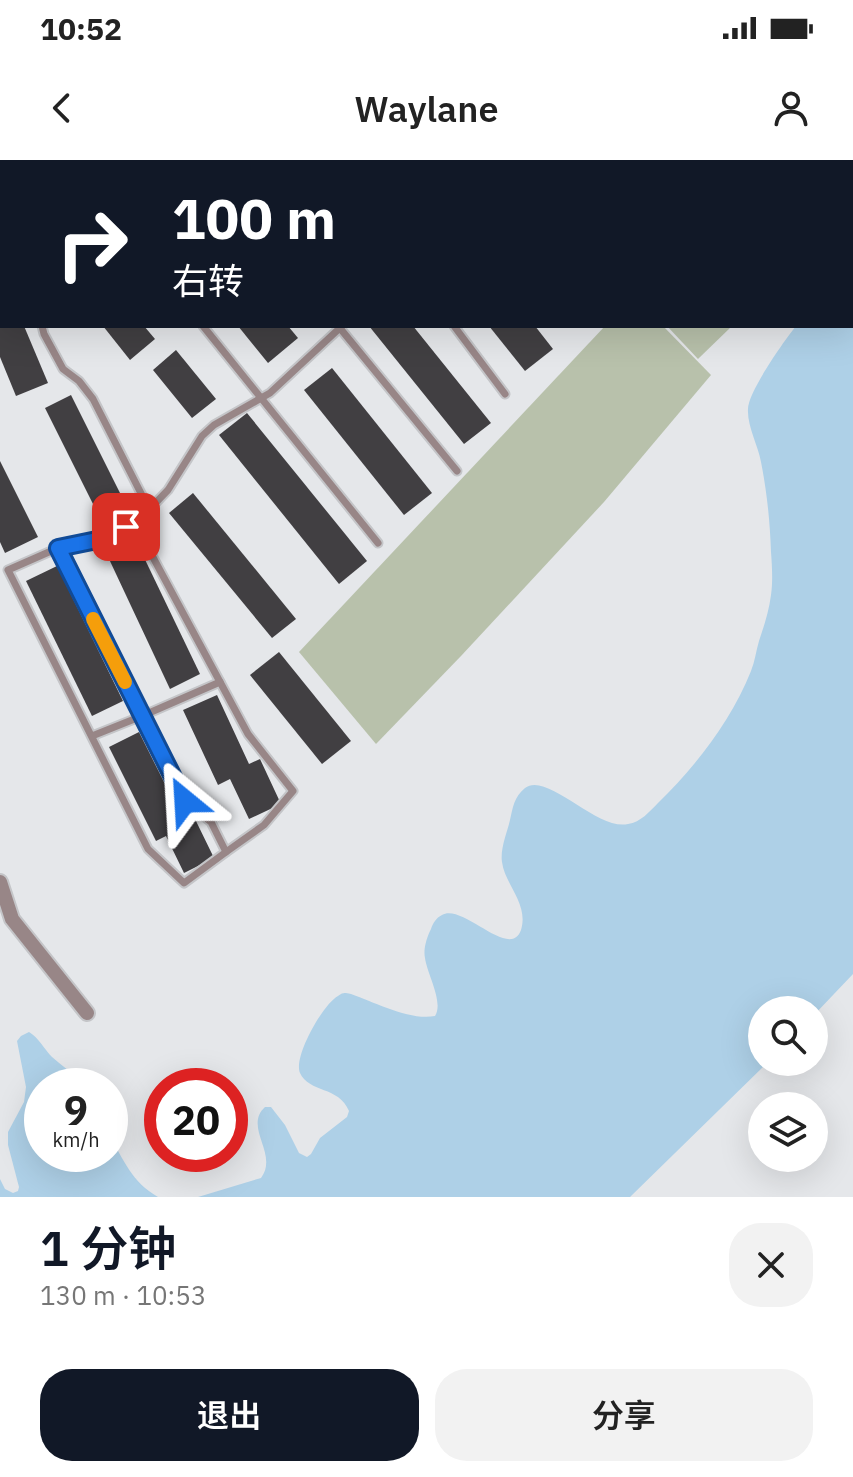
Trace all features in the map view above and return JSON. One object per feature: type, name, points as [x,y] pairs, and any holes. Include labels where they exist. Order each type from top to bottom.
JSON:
[{"type":"street","points":[[0,882],[12,919],[87,1013]]},
{"type":"lane","points":[[42,328],[63,369],[79,381],[93,399],[149,509]]},
{"type":"lane","points":[[205,328],[378,543]]},
{"type":"lane","points":[[134,522],[248,734],[293,791],[264,825],[184,883],[148,849],[8,570],[58,548],[97,540],[134,522],[168,490],[202,436],[214,425],[270,393],[339,328]]},
{"type":"lane","points":[[341,328],[457,471]]},
{"type":"lane","points":[[456,328],[505,394]]},
{"type":"lane","points":[[58,548],[185,801],[211,822],[226,852]]},
{"type":"lane","points":[[92,736],[220,682]]},
{"type":"green space","points":[[603,328],[665,328],[711,375],[604,502],[376,744],[299,652]]},
{"type":"green space","points":[[669,328],[730,328],[698,359]]},
{"type":"water","points":[[794,328],[853,328],[853,974],[828,1000],[828,996],[748,996],[748,1076],[754,1076],[630,1197],[198,1197],[261,1178],[266,1160],[258,1123],[265,1107],[271,1107],[285,1125],[299,1153],[307,1157],[320,1138],[347,1117],[349,1111],[338,1097],[310,1084],[300,1073],[305,1044],[332,1001],[347,993],[415,1016],[435,1016],[438,1003],[426,965],[425,951],[436,919],[451,913],[497,936],[515,938],[521,930],[522,912],[504,870],[502,857],[514,802],[525,788],[534,785],[546,787],[602,819],[616,824],[633,823],[672,789],[711,742],[733,708],[751,671],[772,590],[768,507],[748,409],[768,367]]},
{"type":"water","points":[[29,1032],[65,1068],[24,1068],[24,1077],[17,1041]]},
{"type":"water","points":[[24,1102],[24,1172],[128,1172],[128,1168],[135,1178],[158,1197],[0,1197],[0,1179],[5,1189],[13,1193],[19,1187],[8,1145],[8,1132]]},
{"type":"building","points":[[0,328],[25,328],[48,383],[16,396],[0,357]]},
{"type":"building","points":[[105,328],[146,328],[155,339],[130,360]]},
{"type":"building","points":[[240,328],[290,328],[298,338],[268,363]]},
{"type":"building","points":[[371,328],[415,328],[491,423],[464,444]]},
{"type":"building","points":[[491,328],[537,328],[553,349],[525,371]]},
{"type":"building","points":[[176,350],[216,399],[192,418],[153,370]]},
{"type":"building","points":[[332,368],[432,493],[404,515],[304,390]]},
{"type":"building","points":[[71,395],[127,507],[101,520],[45,408]]},
{"type":"building","points":[[247,413],[367,561],[339,584],[219,435]]},
{"type":"building","points":[[0,461],[38,537],[5,553],[0,542]]},
{"type":"building","points":[[193,493],[296,619],[272,638],[169,513]]},
{"type":"building","points":[[138,545],[200,674],[170,689],[109,559]]},
{"type":"building","points":[[57,566],[123,701],[92,716],[26,581]]},
{"type":"building","points":[[279,652],[351,741],[322,764],[250,675]]},
{"type":"building","points":[[217,695],[249,764],[260,759],[281,804],[249,819],[230,779],[218,785],[183,710]]},
{"type":"building","points":[[139,732],[185,824],[195,819],[214,858],[184,873],[166,836],[156,841],[109,747]]},
{"type":"slow traffic","points":[[93,619],[125,682]]},
{"type":"route","points":[[126,527],[97,540],[58,548],[185,801]]}]
